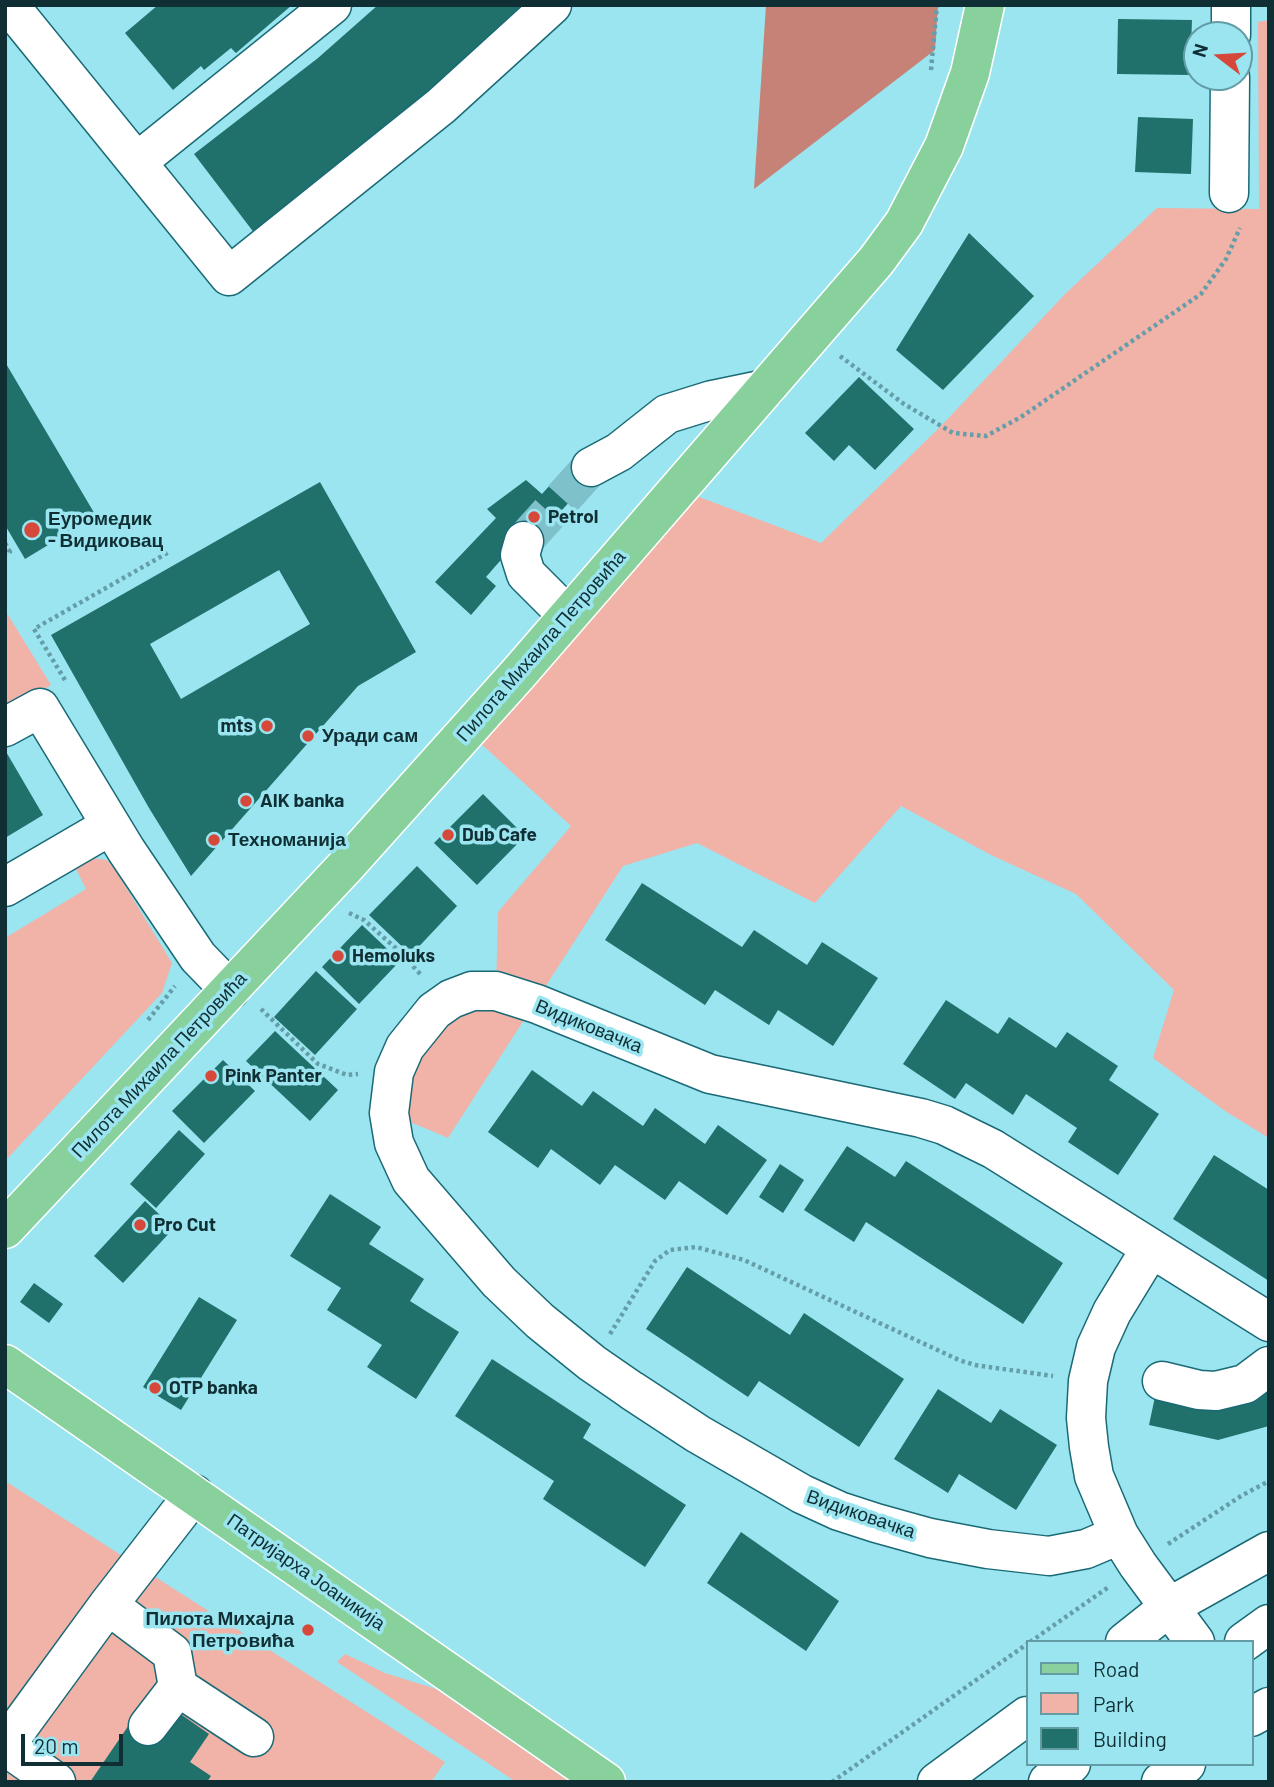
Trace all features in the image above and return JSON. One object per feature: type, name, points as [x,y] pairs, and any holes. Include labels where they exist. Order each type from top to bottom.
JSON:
[{"type":"main road","name":"Пилота Михаила Петровића","points":[[5,1229],[242,996],[344,869],[569,616],[876,261],[904,223],[944,146],[970,73],[985,5]]},
{"type":"main road","name":"Патријарха Јоаникија","points":[[5,1364],[606,1782]]},
{"type":"street","points":[[9,5],[229,276],[442,106],[552,5]]},
{"type":"street","points":[[137,162],[332,5]]},
{"type":"street","points":[[1229,186],[1230,91]]},
{"type":"street","points":[[591,467],[619,452],[667,414],[712,400],[765,389]]},
{"type":"street","points":[[524,541],[520,555],[526,574],[569,616]]},
{"type":"street","points":[[5,727],[40,708],[110,826],[198,957],[242,996]]},
{"type":"street","points":[[5,887],[110,826]]},
{"type":"street","name":"Видиковачка","points":[[1119,1535],[1086,1549],[1049,1556],[988,1549],[930,1538],[876,1523],[814,1499],[750,1465],[698,1434],[592,1363],[540,1321],[499,1282],[411,1180],[394,1143],[390,1113],[394,1072],[405,1047],[433,1011],[444,1004],[472,991],[496,991],[537,1004],[710,1074],[878,1107],[944,1125],[993,1149],[1269,1322]]},
{"type":"street","points":[[1151,1248],[1104,1328],[1096,1347],[1088,1381],[1086,1418],[1094,1476],[1119,1535],[1194,1640]]},
{"type":"street","points":[[1162,1381],[1199,1390],[1216,1391],[1245,1384],[1269,1366]]},
{"type":"street","points":[[56,1782],[5,1746],[108,1605],[194,1494]]},
{"type":"street","points":[[1128,1640],[1169,1607],[1269,1550]]},
{"type":"street","points":[[108,1605],[172,1653],[178,1687],[254,1737]]},
{"type":"street","points":[[1247,1640],[1269,1624]]},
{"type":"street","points":[[148,1726],[178,1687]]},
{"type":"street","points":[[1253,1716],[1269,1707]]},
{"type":"street","points":[[937,1782],[1026,1717]]},
{"type":"street","points":[[1048,1782],[1069,1766]]},
{"type":"street","points":[[1161,1782],[1183,1766]]},
{"type":"path","points":[[831,349],[904,404],[953,433],[986,436],[1021,418],[1201,294],[1226,259],[1243,221],[1239,200],[1229,186]]},
{"type":"path","points":[[5,543],[10,552],[5,554]]},
{"type":"path","points":[[70,689],[34,629],[169,552]]},
{"type":"path","points":[[342,910],[364,919],[399,951],[444,1004]]},
{"type":"path","points":[[242,996],[318,1064],[347,1075],[394,1072]]},
{"type":"path","points":[[592,1363],[655,1261],[670,1250],[696,1248],[744,1260],[959,1360],[975,1365],[1088,1381]]},
{"type":"path","points":[[832,1782],[1026,1645]]},
{"type":"green space","points":[[1269,20],[1269,1138],[1225,1111],[1153,1058],[1174,990],[1076,894],[991,855],[901,806],[815,903],[697,843],[623,866],[448,1138],[389,1113],[405,1047],[496,991],[498,912],[571,826],[467,731],[678,489],[821,543],[942,425],[1065,294],[1157,208],[1259,209],[1258,22]]},
{"type":"green space","points":[[5,610],[51,685],[5,711]]},
{"type":"green space","points":[[85,857],[107,860],[172,963],[162,993],[5,1161],[5,938],[86,889],[73,863]]},
{"type":"green space","points":[[5,1481],[445,1762],[431,1782],[5,1782]]},
{"type":"green space","points":[[345,1654],[385,1673],[436,1689],[570,1782],[516,1782],[337,1662]]},
{"type":"shaded area","points":[[766,5],[938,5],[935,50],[754,189]]},
{"type":"building","points":[[158,5],[292,5],[236,53],[231,48],[204,70],[201,66],[173,90],[125,33]]},
{"type":"building","points":[[378,5],[524,5],[379,138],[255,234],[194,154],[318,58]]},
{"type":"building","points":[[1118,19],[1192,20],[1183,21],[1183,75],[1117,74]]},
{"type":"building","points":[[1138,117],[1193,119],[1191,174],[1135,172]]},
{"type":"building","points":[[969,233],[1034,296],[943,390],[896,350]]},
{"type":"building","points":[[5,362],[96,516],[25,559],[5,525]]},
{"type":"building","points":[[859,377],[914,429],[875,470],[849,445],[834,461],[805,433]]},
{"type":"building","points":[[577,455],[596,472],[530,546],[520,538],[486,577],[496,586],[471,615],[435,582],[496,518],[487,509],[526,480],[542,494]]},
{"type":"building","points":[[320,482],[416,652],[358,686],[191,876],[149,808],[51,635]],"holes":[[[279,570],[310,624],[181,699],[150,644]]]},
{"type":"building","points":[[5,750],[43,815],[5,838]]},
{"type":"building","points":[[483,794],[525,836],[477,885],[434,843]]},
{"type":"building","points":[[417,866],[457,906],[411,955],[369,915]]},
{"type":"building","points":[[642,883],[742,947],[754,930],[807,965],[822,942],[878,978],[833,1046],[778,1010],[769,1025],[715,990],[705,1005],[605,940]]},
{"type":"building","points":[[362,925],[400,961],[359,1004],[322,967]]},
{"type":"building","points":[[316,971],[357,1009],[315,1055],[274,1017]]},
{"type":"building","points":[[946,1000],[998,1034],[1009,1017],[1056,1048],[1067,1032],[1118,1066],[1109,1080],[1159,1114],[1118,1175],[1068,1142],[1077,1128],[1026,1094],[1013,1115],[966,1083],[955,1099],[903,1064]]},
{"type":"building","points":[[275,1031],[338,1090],[310,1121],[246,1061]]},
{"type":"building","points":[[223,1060],[255,1091],[204,1143],[172,1111]]},
{"type":"building","points":[[532,1070],[582,1106],[593,1091],[643,1126],[655,1108],[705,1144],[718,1125],[767,1160],[727,1215],[679,1181],[665,1200],[615,1165],[600,1185],[551,1149],[538,1168],[488,1132]]},
{"type":"building","points":[[179,1130],[205,1154],[156,1208],[130,1184]]},
{"type":"building","points":[[847,1146],[895,1177],[906,1161],[1063,1263],[1023,1324],[866,1222],[854,1242],[804,1210]]},
{"type":"building","points":[[1214,1155],[1269,1190],[1269,1281],[1173,1219]]},
{"type":"building","points":[[780,1164],[804,1180],[783,1213],[759,1197]]},
{"type":"building","points":[[330,1194],[381,1227],[369,1244],[424,1279],[410,1301],[459,1332],[416,1399],[367,1367],[382,1345],[327,1310],[341,1288],[290,1256]]},
{"type":"building","points":[[145,1201],[174,1228],[123,1283],[94,1256]]},
{"type":"building","points":[[687,1267],[790,1335],[804,1313],[904,1379],[859,1447],[759,1381],[748,1397],[646,1329]]},
{"type":"building","points":[[34,1283],[63,1304],[49,1323],[20,1302]]},
{"type":"building","points":[[199,1297],[237,1320],[181,1410],[143,1387]]},
{"type":"building","points":[[492,1359],[591,1424],[583,1438],[686,1505],[645,1567],[543,1499],[554,1481],[455,1416]]},
{"type":"building","points":[[938,1389],[991,1423],[1000,1409],[1057,1445],[1016,1510],[959,1474],[948,1493],[894,1459]]},
{"type":"building","points":[[1269,1389],[1269,1426],[1218,1440],[1149,1425],[1156,1392]]},
{"type":"building","points":[[741,1532],[839,1601],[806,1651],[707,1583]]},
{"type":"building","points":[[179,1713],[209,1734],[190,1762],[211,1776],[207,1782],[90,1782],[131,1722],[160,1742]]},
{"type":"tunnel","points":[[524,541],[591,467]]},
{"type":"place","name":"Petrol","points":[[534,517]]},
{"type":"place","name":"Еуромедик - Видиковац","points":[[32,530]]},
{"type":"place","name":"mts","points":[[267,726]]},
{"type":"place","name":"Уради сам","points":[[308,736]]},
{"type":"place","name":"AIK banka","points":[[246,801]]},
{"type":"place","name":"Dub Cafe","points":[[448,835]]},
{"type":"place","name":"Техноманија","points":[[214,840]]},
{"type":"place","name":"Hemoluks","points":[[338,956]]},
{"type":"place","name":"Pink Panter","points":[[211,1076]]},
{"type":"place","name":"Pro Cut","points":[[140,1225]]},
{"type":"place","name":"OTP banka","points":[[155,1388]]},
{"type":"place","name":"Пилота Михајла Петровића","points":[[308,1630]]}]
